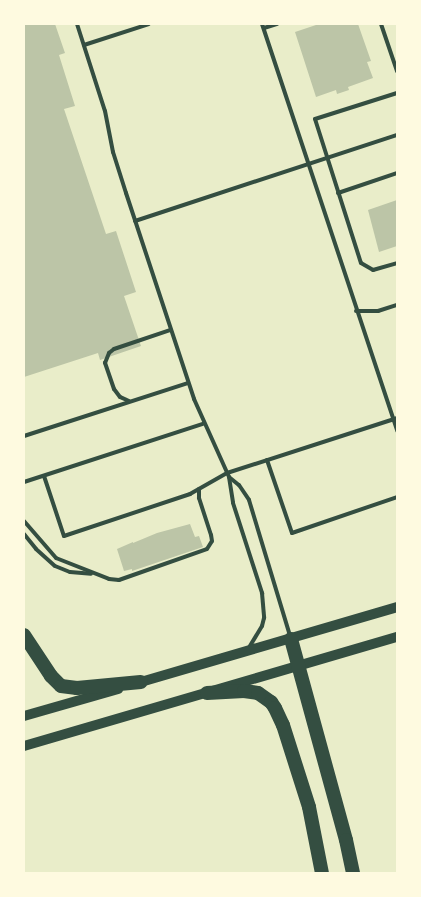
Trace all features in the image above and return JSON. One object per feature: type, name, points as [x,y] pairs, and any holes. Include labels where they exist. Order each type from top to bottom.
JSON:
[{"type":"highway","points":[[24,635],[51,676],[61,686],[77,688],[141,682]]},
{"type":"highway","points":[[291,639],[339,813],[352,873]]},
{"type":"highway","points":[[207,693],[244,691],[258,693],[271,702],[275,708],[283,725],[309,807],[322,873]]},
{"type":"main road","points":[[24,716],[397,607]]},
{"type":"main road","points":[[24,746],[397,637]]},
{"type":"lane","points":[[77,24],[105,111],[113,152],[170,330],[204,424],[228,475],[233,503],[265,605],[262,626],[246,651]]},
{"type":"lane","points":[[84,45],[149,24]]},
{"type":"lane","points":[[277,24],[263,26],[356,311],[395,419],[397,431]]},
{"type":"lane","points":[[381,24],[397,71]]},
{"type":"lane","points":[[397,93],[315,119],[361,263],[373,270],[397,263]]},
{"type":"lane","points":[[135,221],[397,135]]},
{"type":"lane","points":[[338,193],[397,174]]},
{"type":"lane","points":[[356,311],[378,311],[397,305]]},
{"type":"lane","points":[[132,401],[122,399],[116,393],[106,366],[106,358],[114,349],[170,330]]},
{"type":"lane","points":[[24,436],[188,383]]},
{"type":"lane","points":[[44,476],[64,536],[190,494],[228,475],[267,460],[395,419]]},
{"type":"lane","points":[[24,482],[204,424]]},
{"type":"lane","points":[[267,460],[292,533],[397,497]]},
{"type":"lane","points":[[228,475],[239,485],[249,500],[291,639]]},
{"type":"lane","points":[[24,521],[56,558],[96,574],[119,580],[207,549],[212,541],[200,501],[199,489]]},
{"type":"lane","points":[[24,534],[36,549],[55,566],[70,572],[96,574]]},
{"type":"building","points":[[24,24],[55,24],[65,53],[59,55],[75,106],[64,109],[106,234],[116,231],[136,292],[124,296],[141,346],[100,360],[98,353],[24,377]]},
{"type":"building","points":[[319,24],[358,24],[371,61],[367,62],[373,78],[348,87],[349,90],[337,94],[336,90],[316,97],[295,32]]},
{"type":"building","points":[[397,200],[397,246],[379,252],[368,210]]},
{"type":"building","points":[[190,524],[195,537],[199,536],[203,547],[132,571],[132,569],[124,571],[117,549],[157,533]]}]
